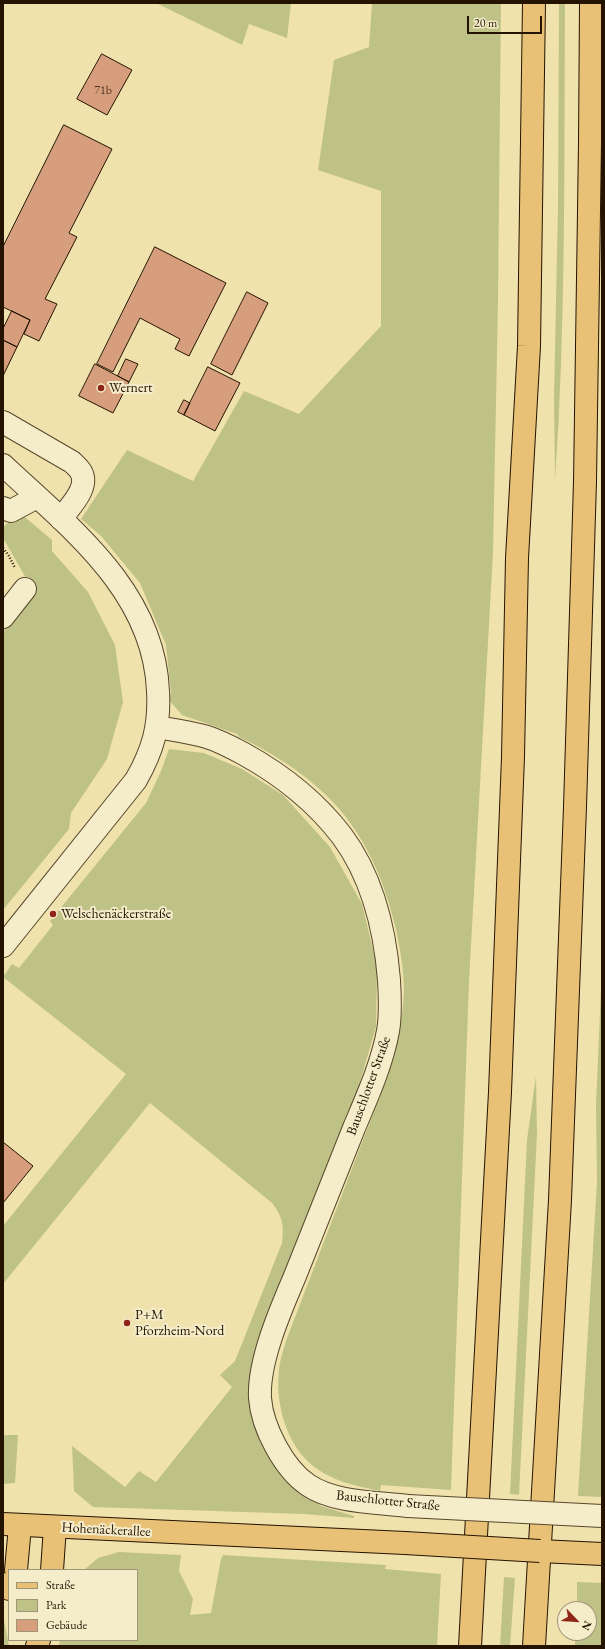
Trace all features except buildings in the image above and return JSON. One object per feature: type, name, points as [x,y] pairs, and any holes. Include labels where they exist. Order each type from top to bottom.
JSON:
[{"type":"main road","points":[[470,1646],[500,1092],[513,757],[517,558],[529,346],[534,3]]},
{"type":"main road","points":[[534,1646],[560,1200],[575,807],[585,474],[591,3]]},
{"type":"main road","points":[[12,1525],[16,1569]]},
{"type":"main road","name":"Hohenäckerallee","points":[[12,1525],[405,1543],[602,1554]]},
{"type":"main road","points":[[52,1569],[55,1527]]},
{"type":"street","points":[[3,422],[72,462],[81,472],[83,479],[80,492],[61,519]]},
{"type":"street","points":[[3,465],[92,550],[113,575],[130,599],[142,621],[155,659],[159,704],[153,746],[146,763],[136,780],[3,946]]},
{"type":"street","points":[[3,508],[10,511],[37,497]]},
{"type":"street","points":[[3,617],[25,589]]},
{"type":"street","name":"Bauschlotter Straße","points":[[157,726],[208,737],[230,746],[265,766],[298,789],[336,828],[349,846],[362,870],[377,908],[387,954],[390,996],[390,1020],[388,1034],[371,1086],[277,1320],[262,1376],[260,1396],[262,1411],[267,1428],[276,1446],[299,1477],[309,1486],[338,1498],[408,1506],[602,1516]]},
{"type":"green space","points":[[156,3],[291,3],[287,38],[249,24],[242,45]]},
{"type":"green space","points":[[372,3],[501,3],[498,301],[493,553],[469,981],[451,1490],[381,1485],[380,1491],[353,1485],[319,1471],[295,1446],[284,1422],[279,1395],[278,1382],[280,1366],[287,1338],[389,1072],[399,1032],[404,991],[403,967],[396,929],[379,874],[352,825],[327,796],[307,778],[263,749],[239,737],[237,734],[182,715],[169,700],[171,693],[166,645],[140,583],[101,536],[81,519],[127,450],[193,481],[244,391],[299,414],[381,326],[381,191],[318,170],[334,60],[369,47]]},
{"type":"green space","points":[[559,3],[565,3],[563,302],[559,421],[555,481],[554,397],[558,207]]},
{"type":"green space","points":[[20,513],[52,540],[52,551],[88,592],[115,645],[123,702],[107,759],[71,813],[69,829],[3,910],[3,632],[34,592],[3,538],[3,527]]},
{"type":"green space","points":[[169,749],[204,753],[242,769],[283,795],[330,847],[362,904],[377,966],[376,1027],[355,1099],[251,1397],[296,1488],[321,1506],[354,1516],[354,1518],[304,1514],[93,1507],[74,1491],[72,1446],[125,1487],[139,1471],[156,1482],[232,1387],[220,1375],[235,1361],[282,1243],[283,1232],[281,1217],[272,1203],[150,1103],[3,1284],[3,1226],[126,1074],[3,977],[12,964],[19,968],[53,925],[50,921],[146,803],[161,771]]},
{"type":"green space","points":[[602,964],[602,1497],[578,1496],[597,1182],[596,1105]]},
{"type":"green space","points":[[536,1076],[537,1134],[519,1495],[510,1494],[527,1140]]},
{"type":"green space","points":[[3,1435],[18,1435],[15,1483],[3,1484]]},
{"type":"green space","points":[[119,1552],[181,1555],[179,1571],[193,1599],[190,1615],[211,1613],[223,1555],[386,1565],[385,1569],[441,1574],[437,1646],[59,1646],[60,1641],[138,1641],[138,1569],[85,1569],[98,1558]]},
{"type":"green space","points":[[504,1577],[515,1578],[510,1646],[500,1646]]},
{"type":"green space","points":[[577,1582],[602,1583],[602,1646],[575,1646],[575,1641],[597,1641],[597,1601],[577,1601]]},
{"type":"green space","points":[[3,1615],[9,1646],[3,1646]]},
{"type":"place","name":"Wernert","points":[[101,388]]},
{"type":"place","name":"Welschenäckerstraße","points":[[53,914]]},
{"type":"place","name":"P+M Pforzheim-Nord","points":[[127,1323]]}]
